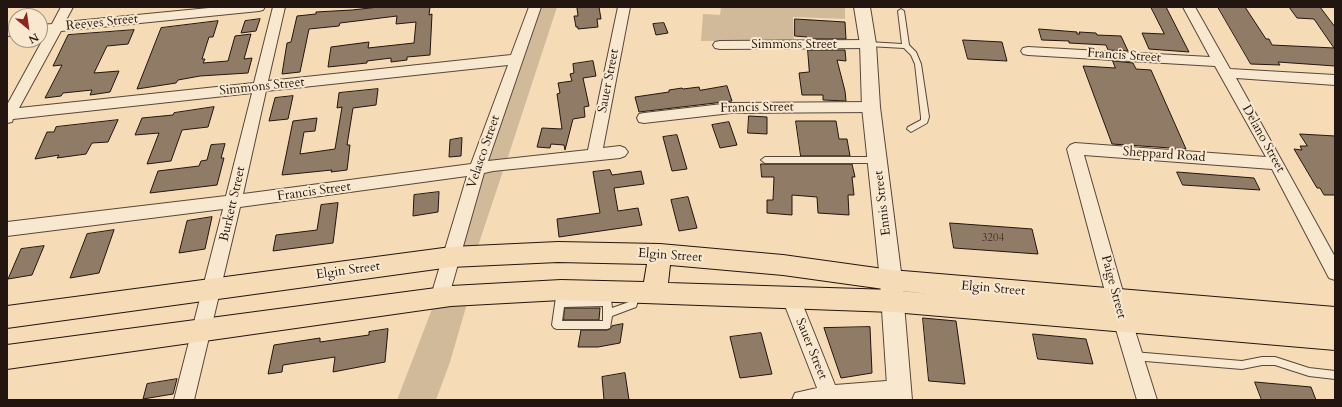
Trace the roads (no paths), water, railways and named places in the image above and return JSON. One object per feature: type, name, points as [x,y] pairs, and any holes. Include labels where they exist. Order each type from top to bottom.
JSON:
[{"type":"main road","name":"Elgin Street","points":[[7,318],[451,257],[558,252],[660,254],[783,265],[892,291]]},
{"type":"main road","points":[[645,292],[660,254]]},
{"type":"main road","name":"Elgin Street","points":[[7,357],[439,299],[451,296],[560,296],[645,292],[791,298],[892,291],[1119,309],[1335,318]]},
{"type":"main road","name":"Elgin Street","points":[[1119,309],[1335,339]]},
{"type":"street","points":[[8,116],[67,7]]},
{"type":"street","name":"Reeves Street","points":[[48,28],[259,7]]},
{"type":"street","name":"Burkett Street","points":[[184,400],[212,290],[279,7]]},
{"type":"street","name":"Velasco Street","points":[[439,299],[477,169],[535,7]]},
{"type":"street","name":"Sauer Street","points":[[594,155],[624,7]]},
{"type":"street","name":"Ennis Street","points":[[862,7],[868,44],[871,107],[892,291],[900,395]]},
{"type":"street","name":"Delano Street","points":[[1189,7],[1278,164],[1335,273]]},
{"type":"street","name":"Simmons Street","points":[[720,45],[868,44]]},
{"type":"street","name":"Francis Street","points":[[1028,51],[1223,68],[1335,80]]},
{"type":"street","name":"Simmons Street","points":[[8,116],[517,59]]},
{"type":"street","name":"Francis Street","points":[[644,118],[731,108],[871,107]]},
{"type":"street","name":"Sheppard Road","points":[[1082,173],[1076,149],[1278,164]]},
{"type":"street","name":"Francis Street","points":[[7,229],[233,202],[477,169],[492,165],[620,152]]},
{"type":"street","name":"Paige Street","points":[[1082,173],[1119,309],[1147,400]]},
{"type":"street","name":"Sauer Street","points":[[791,298],[831,398]]},
{"type":"street","points":[[802,400],[900,395]]},
{"type":"lane","points":[[901,11],[906,46],[914,54],[918,64],[925,117],[924,121],[911,129]]},
{"type":"lane","points":[[868,44],[906,46]]},
{"type":"lane","points":[[765,160],[878,160]]},
{"type":"lane","points":[[607,314],[633,304],[645,292]]},
{"type":"lane","points":[[560,296],[608,302],[607,325],[557,325],[560,296]]},
{"type":"lane","points":[[1133,356],[1242,365],[1262,361],[1275,361],[1309,372],[1335,375]]}]
